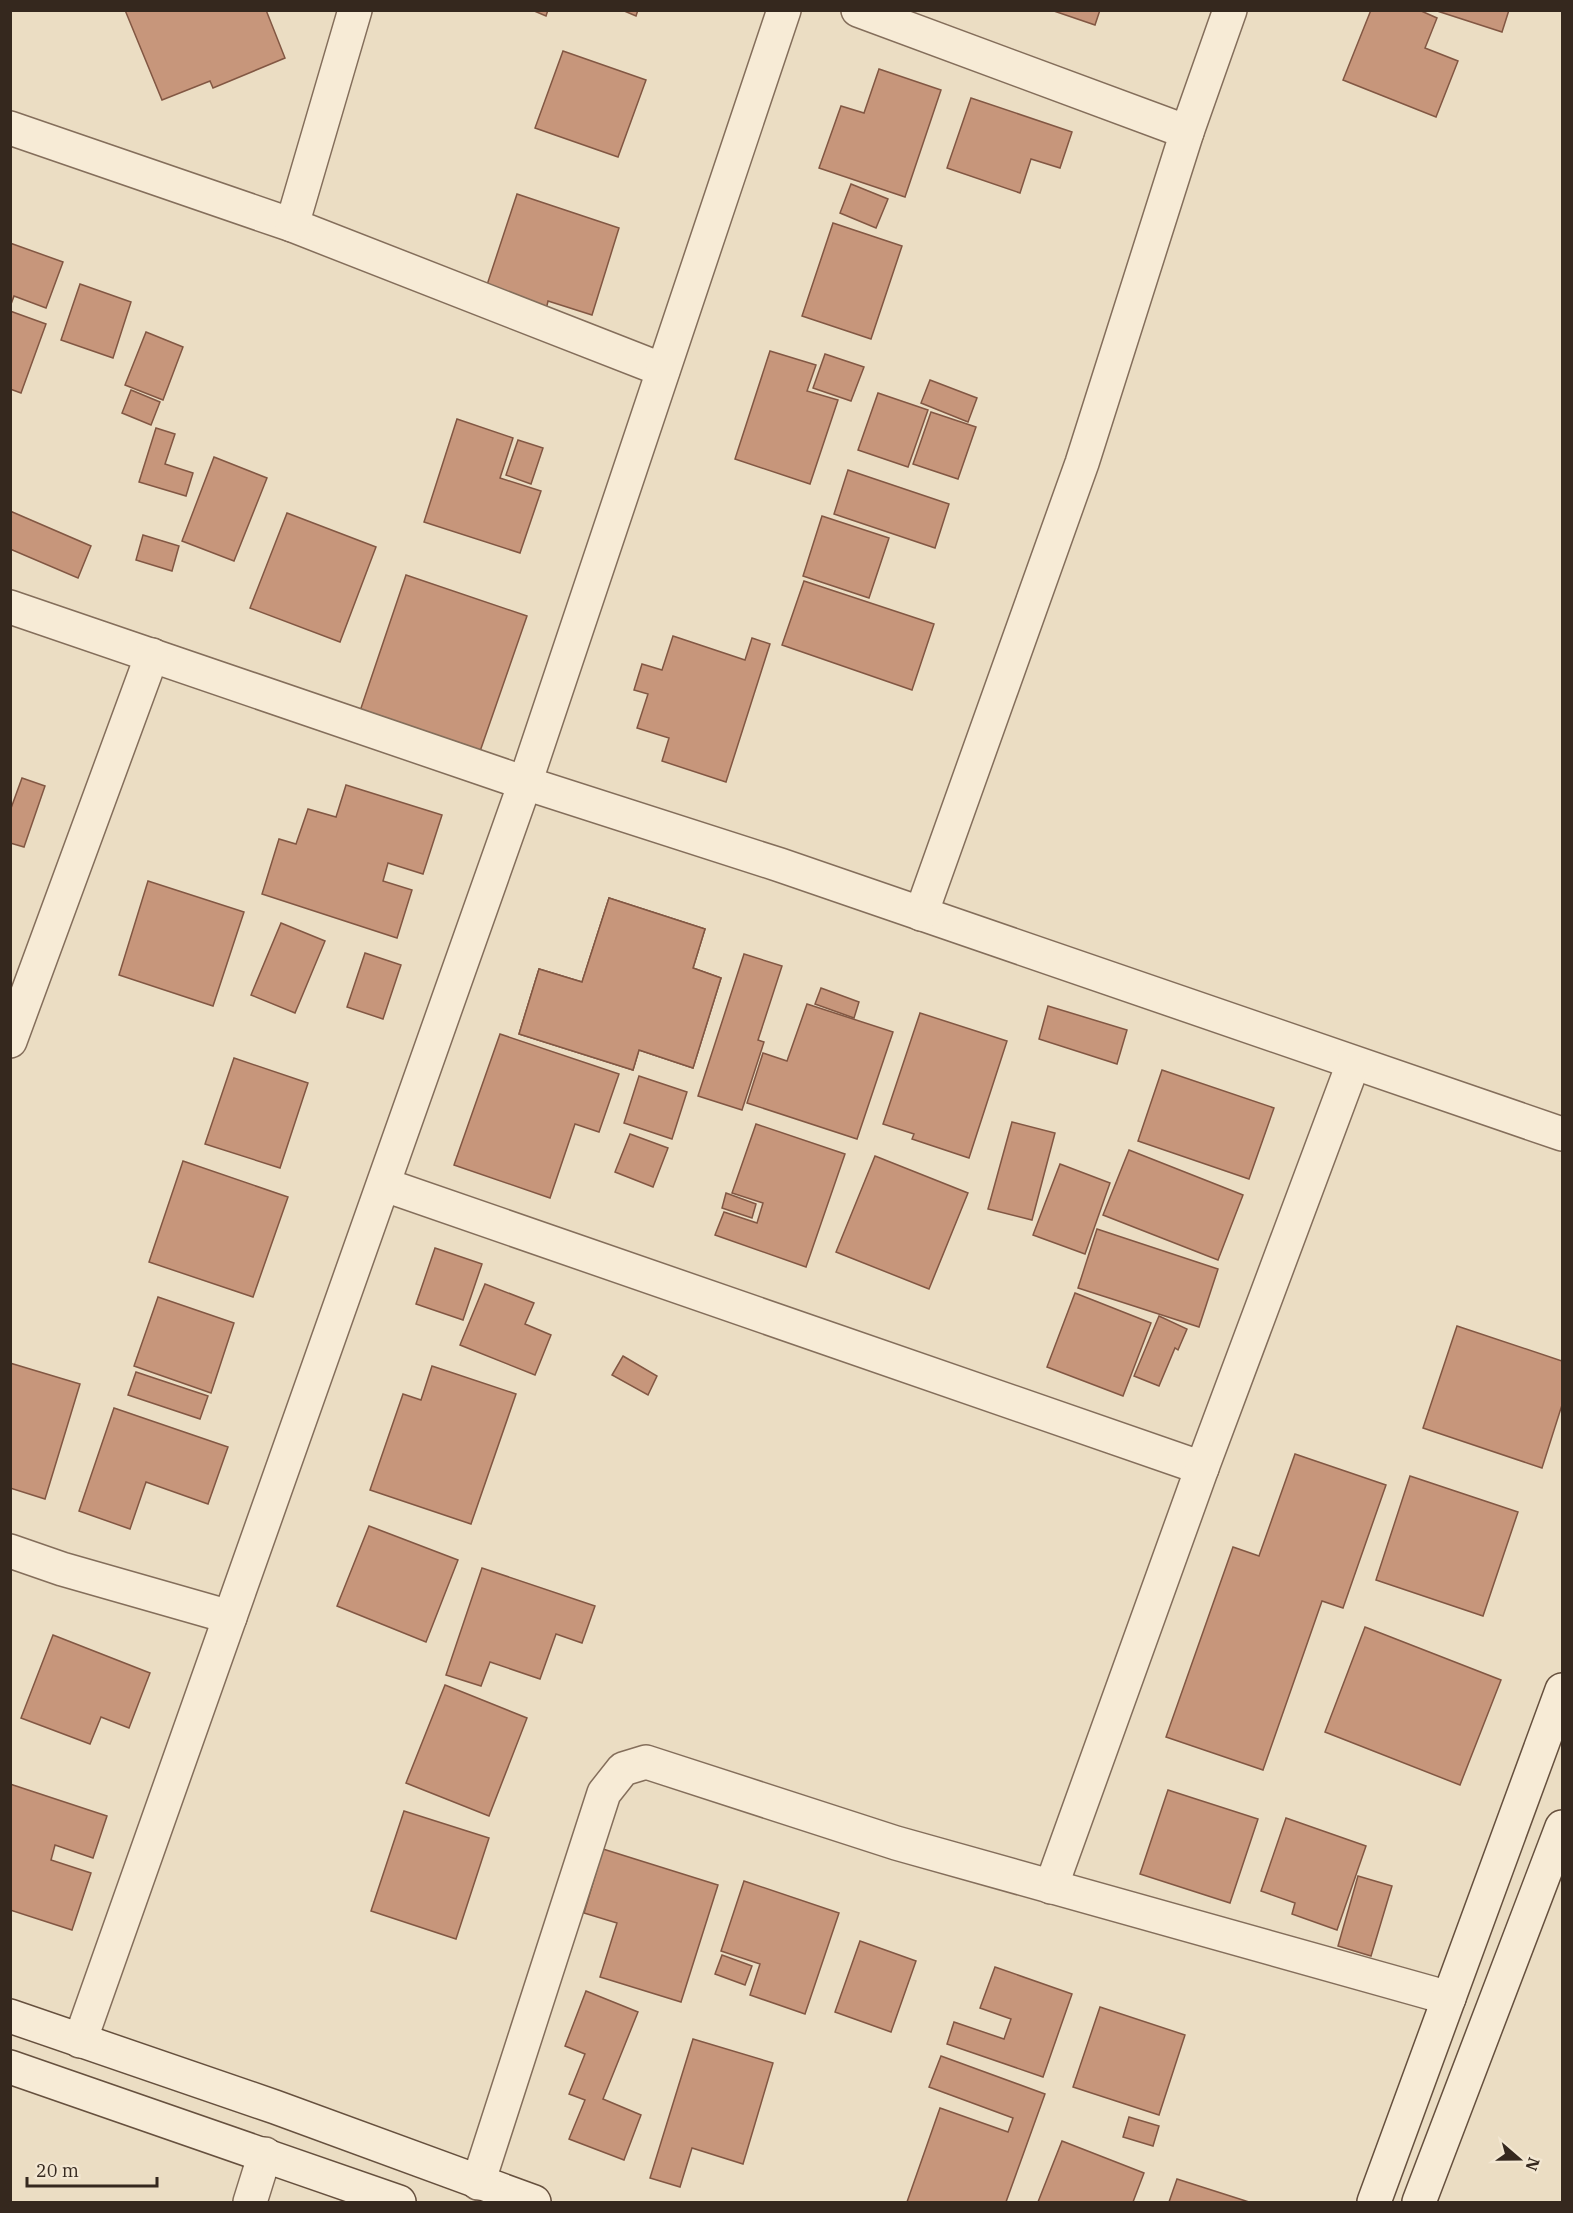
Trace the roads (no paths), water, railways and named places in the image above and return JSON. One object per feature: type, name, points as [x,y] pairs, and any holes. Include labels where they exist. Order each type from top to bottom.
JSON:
[{"type":"street","points":[[292,225],[355,10]]},
{"type":"street","points":[[80,2041],[385,1185],[525,783],[784,10]]},
{"type":"street","points":[[858,10],[1187,132]]},
{"type":"street","points":[[921,914],[1082,463],[1187,132],[1230,10]]},
{"type":"street","points":[[10,128],[292,225],[663,370]]},
{"type":"street","points":[[10,607],[525,783],[921,914],[1353,1064],[1563,1134]]},
{"type":"street","points":[[10,1041],[152,655]]},
{"type":"street","points":[[1051,1887],[1202,1468],[1353,1064]]},
{"type":"street","points":[[385,1185],[1202,1468]]},
{"type":"street","points":[[10,1551],[62,1569],[230,1617]]},
{"type":"street","points":[[1374,2202],[1563,1690]]},
{"type":"street","points":[[478,2182],[604,1793],[623,1769],[646,1762],[896,1843],[1449,1998]]},
{"type":"street","points":[[1419,2202],[1563,1827]]},
{"type":"street","points":[[10,2016],[275,2107],[534,2202]]},
{"type":"street","points":[[10,2067],[399,2202]]},
{"type":"street","points":[[249,2202],[265,2154]]}]
